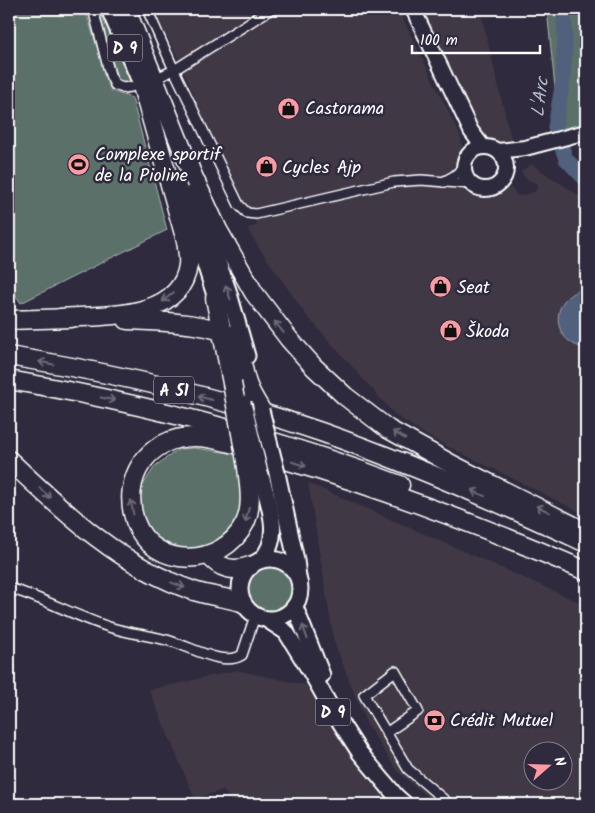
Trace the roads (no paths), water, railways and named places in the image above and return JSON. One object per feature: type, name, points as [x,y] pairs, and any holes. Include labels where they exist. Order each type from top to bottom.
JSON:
[{"type":"highway","points":[[126,9],[218,230],[254,293],[288,339],[314,368],[373,419],[388,429],[453,465],[586,532]]},
{"type":"highway","points":[[9,320],[60,318],[143,310],[163,302],[179,287],[188,264],[186,241],[137,87]]},
{"type":"highway","points":[[215,298],[224,332],[243,385],[253,468],[246,522],[230,544],[209,556],[190,558],[164,552],[147,540],[135,521],[130,498],[135,473],[149,455],[162,446],[177,440],[195,437],[207,439],[295,463],[442,512],[586,572]]},
{"type":"highway","points":[[60,318],[197,325],[224,332]]},
{"type":"highway","name":"A 51","points":[[9,356],[81,369],[162,387],[302,426],[466,488],[586,543]]},
{"type":"highway","name":"A 51","points":[[9,380],[171,414],[230,429],[327,459],[446,504],[586,567]]},
{"type":"highway","points":[[243,385],[261,410]]},
{"type":"highway","points":[[9,460],[86,530],[132,562],[170,582],[195,591],[242,602]]},
{"type":"highway","points":[[209,556],[217,564],[227,569],[239,569],[255,563]]},
{"type":"main road","name":"D 9","points":[[109,9],[137,87],[193,226],[215,298]]},
{"type":"main road","name":"D 9","points":[[126,9],[228,290],[243,339],[243,385]]},
{"type":"main road","points":[[414,9],[471,131],[483,147]]},
{"type":"main road","points":[[470,154],[471,131]]},
{"type":"main road","points":[[498,151],[526,147],[586,132]]},
{"type":"main road","points":[[483,147],[494,148],[498,151],[502,155],[506,166],[504,178],[497,186],[484,189],[471,184],[465,174],[464,167],[470,154],[474,150],[483,147]]},
{"type":"main road","points":[[506,166],[526,147]]},
{"type":"main road","points":[[253,468],[273,532],[272,544],[244,574],[240,583],[240,593],[242,602],[248,610],[260,617],[274,620],[282,617],[295,607],[299,598],[300,588],[296,560],[277,473],[261,410]]},
{"type":"main road","points":[[255,563],[269,559],[278,560],[294,570],[298,578]]},
{"type":"main road","name":"D 9","points":[[295,607],[318,668],[337,703],[363,746],[399,790],[414,804]]},
{"type":"main road","name":"D 9","points":[[260,617],[286,632],[360,753],[405,804]]},
{"type":"street","points":[[92,9],[114,85],[123,88],[137,87]]},
{"type":"street","points":[[147,9],[174,70],[239,204],[247,213],[256,214],[394,182],[413,180],[471,184]]},
{"type":"street","points":[[163,74],[174,70],[271,9]]},
{"type":"street","points":[[443,182],[454,176],[464,167]]},
{"type":"street","points":[[9,588],[28,593],[108,627],[170,641],[228,660],[242,655],[260,617]]},
{"type":"street","points":[[386,733],[418,711],[395,671],[364,695],[386,733],[408,768],[449,804]]},
{"type":"water","points":[[586,289],[586,348],[574,344],[565,337],[560,328],[558,318],[565,300],[574,293]]},
{"type":"waterway","name":"L'Arc","points":[[564,9],[563,80],[555,127],[566,159],[586,180]]},
{"type":"place","name":"Castorama","points":[[289,108]]},
{"type":"place","name":"Complexe sportif de la Pioline","points":[[79,164]]},
{"type":"place","name":"Cycles Ajp","points":[[266,167]]},
{"type":"place","name":"Seat","points":[[441,287]]},
{"type":"place","name":"Škoda","points":[[450,331]]},
{"type":"place","name":"Crédit Mutuel","points":[[434,720]]}]
